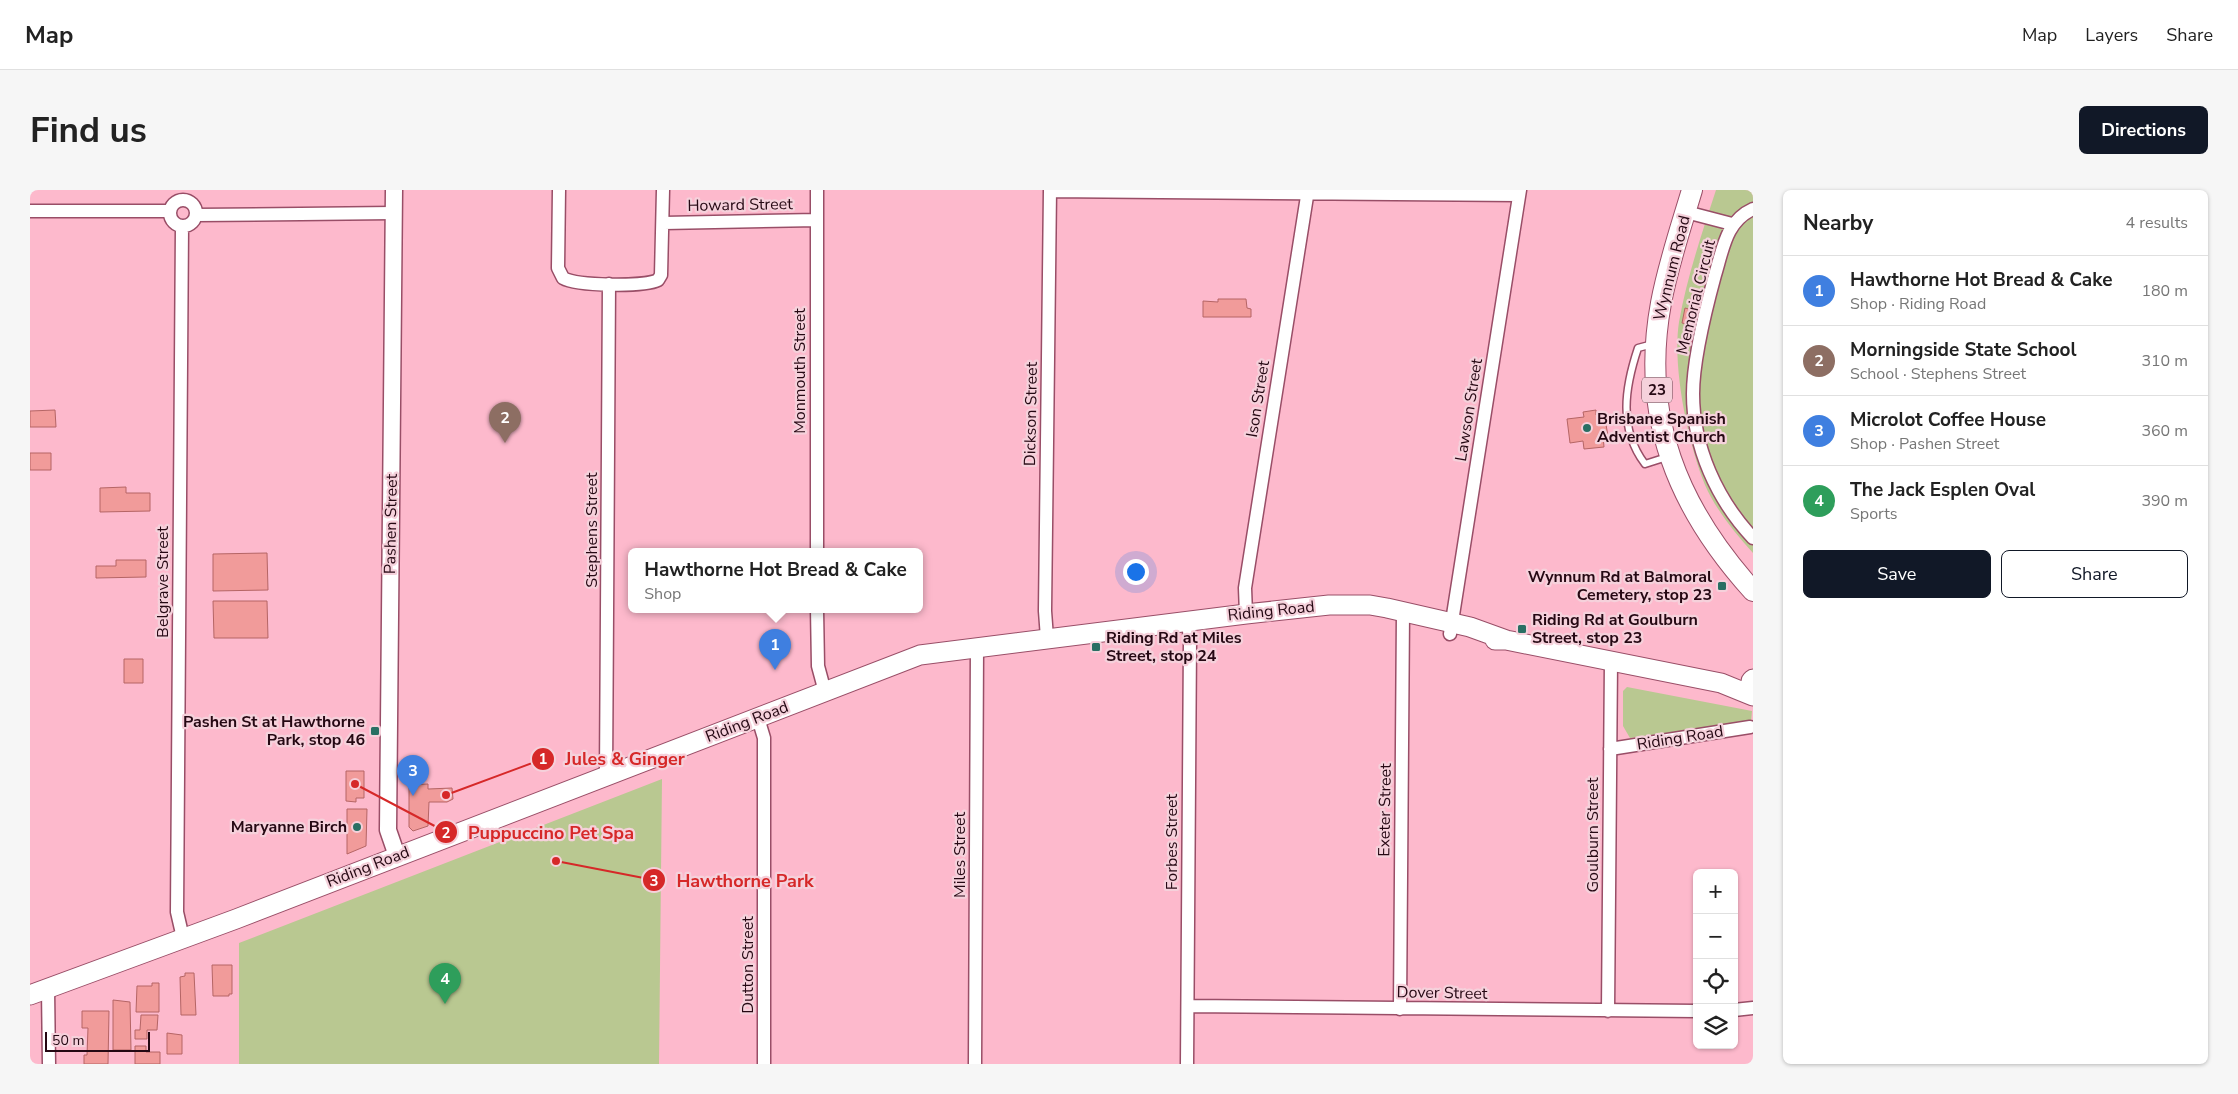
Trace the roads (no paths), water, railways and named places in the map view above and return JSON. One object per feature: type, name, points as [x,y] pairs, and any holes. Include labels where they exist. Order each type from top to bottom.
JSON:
[{"type":"main road","name":"Wynnum Road","points":[[1692,190],[1661,303],[1656,344],[1657,394],[1663,430],[1670,456],[1696,516],[1722,554],[1753,591]]},
{"type":"main road","name":"Riding Road","points":[[30,995],[184,938],[920,655],[1246,614],[1329,605],[1370,605],[1403,618],[1452,628],[1492,633],[1506,640],[1721,683],[1753,684]]},
{"type":"street","name":"Pashen Street","points":[[394,190],[388,830],[397,856]]},
{"type":"street","points":[[559,190],[558,268],[563,278],[575,282],[644,285],[658,280],[662,264],[663,190]]},
{"type":"street","name":"Monmouth Street","points":[[817,190],[817,548]]},
{"type":"street","points":[[1050,191],[1520,193]]},
{"type":"street","name":"Dickson Street","points":[[1047,638],[1050,191]]},
{"type":"street","name":"Ison Street","points":[[1246,614],[1245,588],[1308,192]]},
{"type":"street","name":"Lawson Street","points":[[1452,628],[1520,193]]},
{"type":"street","points":[[183,195],[191,203],[196,215],[193,222],[182,226],[175,223],[170,212],[173,205],[183,195]]},
{"type":"street","name":"Memorial Circuit","points":[[1753,208],[1743,213],[1732,224],[1724,243],[1709,297],[1694,375],[1693,395],[1703,454],[1711,478],[1741,526],[1753,538]]},
{"type":"street","points":[[30,211],[170,212]]},
{"type":"street","points":[[1686,212],[1732,224]]},
{"type":"street","points":[[196,215],[394,213]]},
{"type":"street","name":"Howard Street","points":[[664,223],[817,220]]},
{"type":"street","name":"Belgrave Street","points":[[182,226],[177,912],[184,938]]},
{"type":"street","name":"Stephens Street","points":[[606,776],[609,284]]},
{"type":"street","points":[[817,613],[818,666],[825,692]]},
{"type":"street","name":"Exeter Street","points":[[1400,1009],[1403,618]]},
{"type":"street","name":"Forbes Street","points":[[1187,1064],[1188,621]]},
{"type":"street","name":"Miles Street","points":[[975,1064],[977,647]]},
{"type":"street","name":"Goulburn Street","points":[[1608,1011],[1611,661]]},
{"type":"street","name":"Dutton Street","points":[[758,718],[764,738],[764,1064]]},
{"type":"street","name":"Riding Road","points":[[1610,749],[1750,727]]},
{"type":"street","points":[[48,989],[50,1064]]},
{"type":"street","name":"Dover Street","points":[[1188,1006],[1693,1011]]},
{"type":"street","points":[[1738,1010],[1753,1008]]},
{"type":"lane","points":[[1656,344],[1638,348],[1634,358],[1626,393],[1629,430],[1645,464],[1670,456]]},
{"type":"place","name":"Brisbane Spanish Adventist Church","points":[[1587,428]]},
{"type":"place","name":"Morningside State School","points":[[505,443]]},
{"type":"place","name":"Wynnum Rd at Balmoral Cemetery, stop 23","points":[[1722,586]]},
{"type":"place","name":"Riding Rd at Goulburn Street, stop 23","points":[[1522,629]]},
{"type":"place","name":"Riding Rd at Miles Street, stop 24","points":[[1096,647]]},
{"type":"place","name":"Hawthorne Hot Bread & Cake","points":[[775,670]]},
{"type":"place","name":"Pashen St at Hawthorne Park, stop 46","points":[[375,731]]},
{"type":"place","name":"Puppuccino Pet Spa","points":[[355,784]]},
{"type":"place","name":"Jules & Ginger","points":[[446,795]]},
{"type":"place","name":"Microlot Coffee House","points":[[413,796]]},
{"type":"place","name":"Maryanne Birch","points":[[357,827]]},
{"type":"place","name":"Hawthorne Park","points":[[556,861]]},
{"type":"place","name":"The Jack Esplen Oval","points":[[445,1004]]}]
